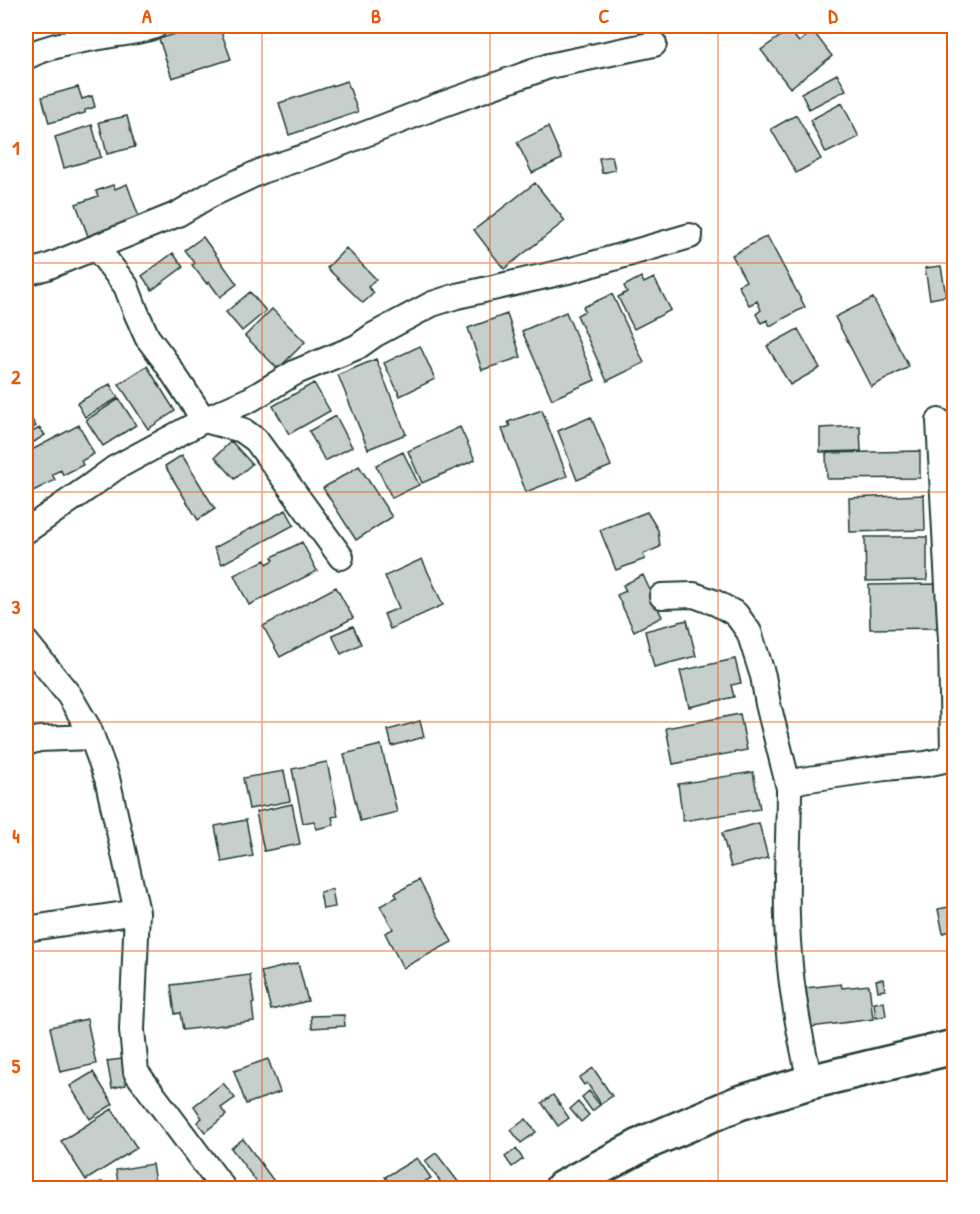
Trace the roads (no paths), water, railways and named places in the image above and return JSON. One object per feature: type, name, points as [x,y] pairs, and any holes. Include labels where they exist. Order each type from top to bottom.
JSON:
[{"type":"main road","points":[[562,1188],[647,1142],[739,1103],[810,1082],[954,1047]]},
{"type":"street","points":[[26,57],[73,42],[155,26]]},
{"type":"street","points":[[26,273],[47,267],[178,214],[210,195],[264,170],[316,153],[449,102],[549,66],[654,44]]},
{"type":"street","points":[[26,531],[115,468],[204,420],[251,399],[296,372],[357,347],[374,335],[432,304],[572,270],[690,236]]},
{"type":"street","points":[[96,247],[126,286],[147,337],[204,420],[242,429],[256,440],[341,557]]},
{"type":"street","points":[[789,788],[795,782],[802,780],[926,764],[944,760],[953,752],[951,641],[939,421]]},
{"type":"street","points":[[662,597],[694,595],[716,603],[736,615],[749,632],[764,676],[768,704],[789,788],[786,902],[789,955],[800,1034],[810,1082]]},
{"type":"street","points":[[26,642],[69,694],[92,737],[107,778],[136,912],[132,1030],[136,1072],[223,1188]]},
{"type":"street","points":[[26,743],[39,740],[92,737]]},
{"type":"street","points":[[26,929],[136,912]]}]
